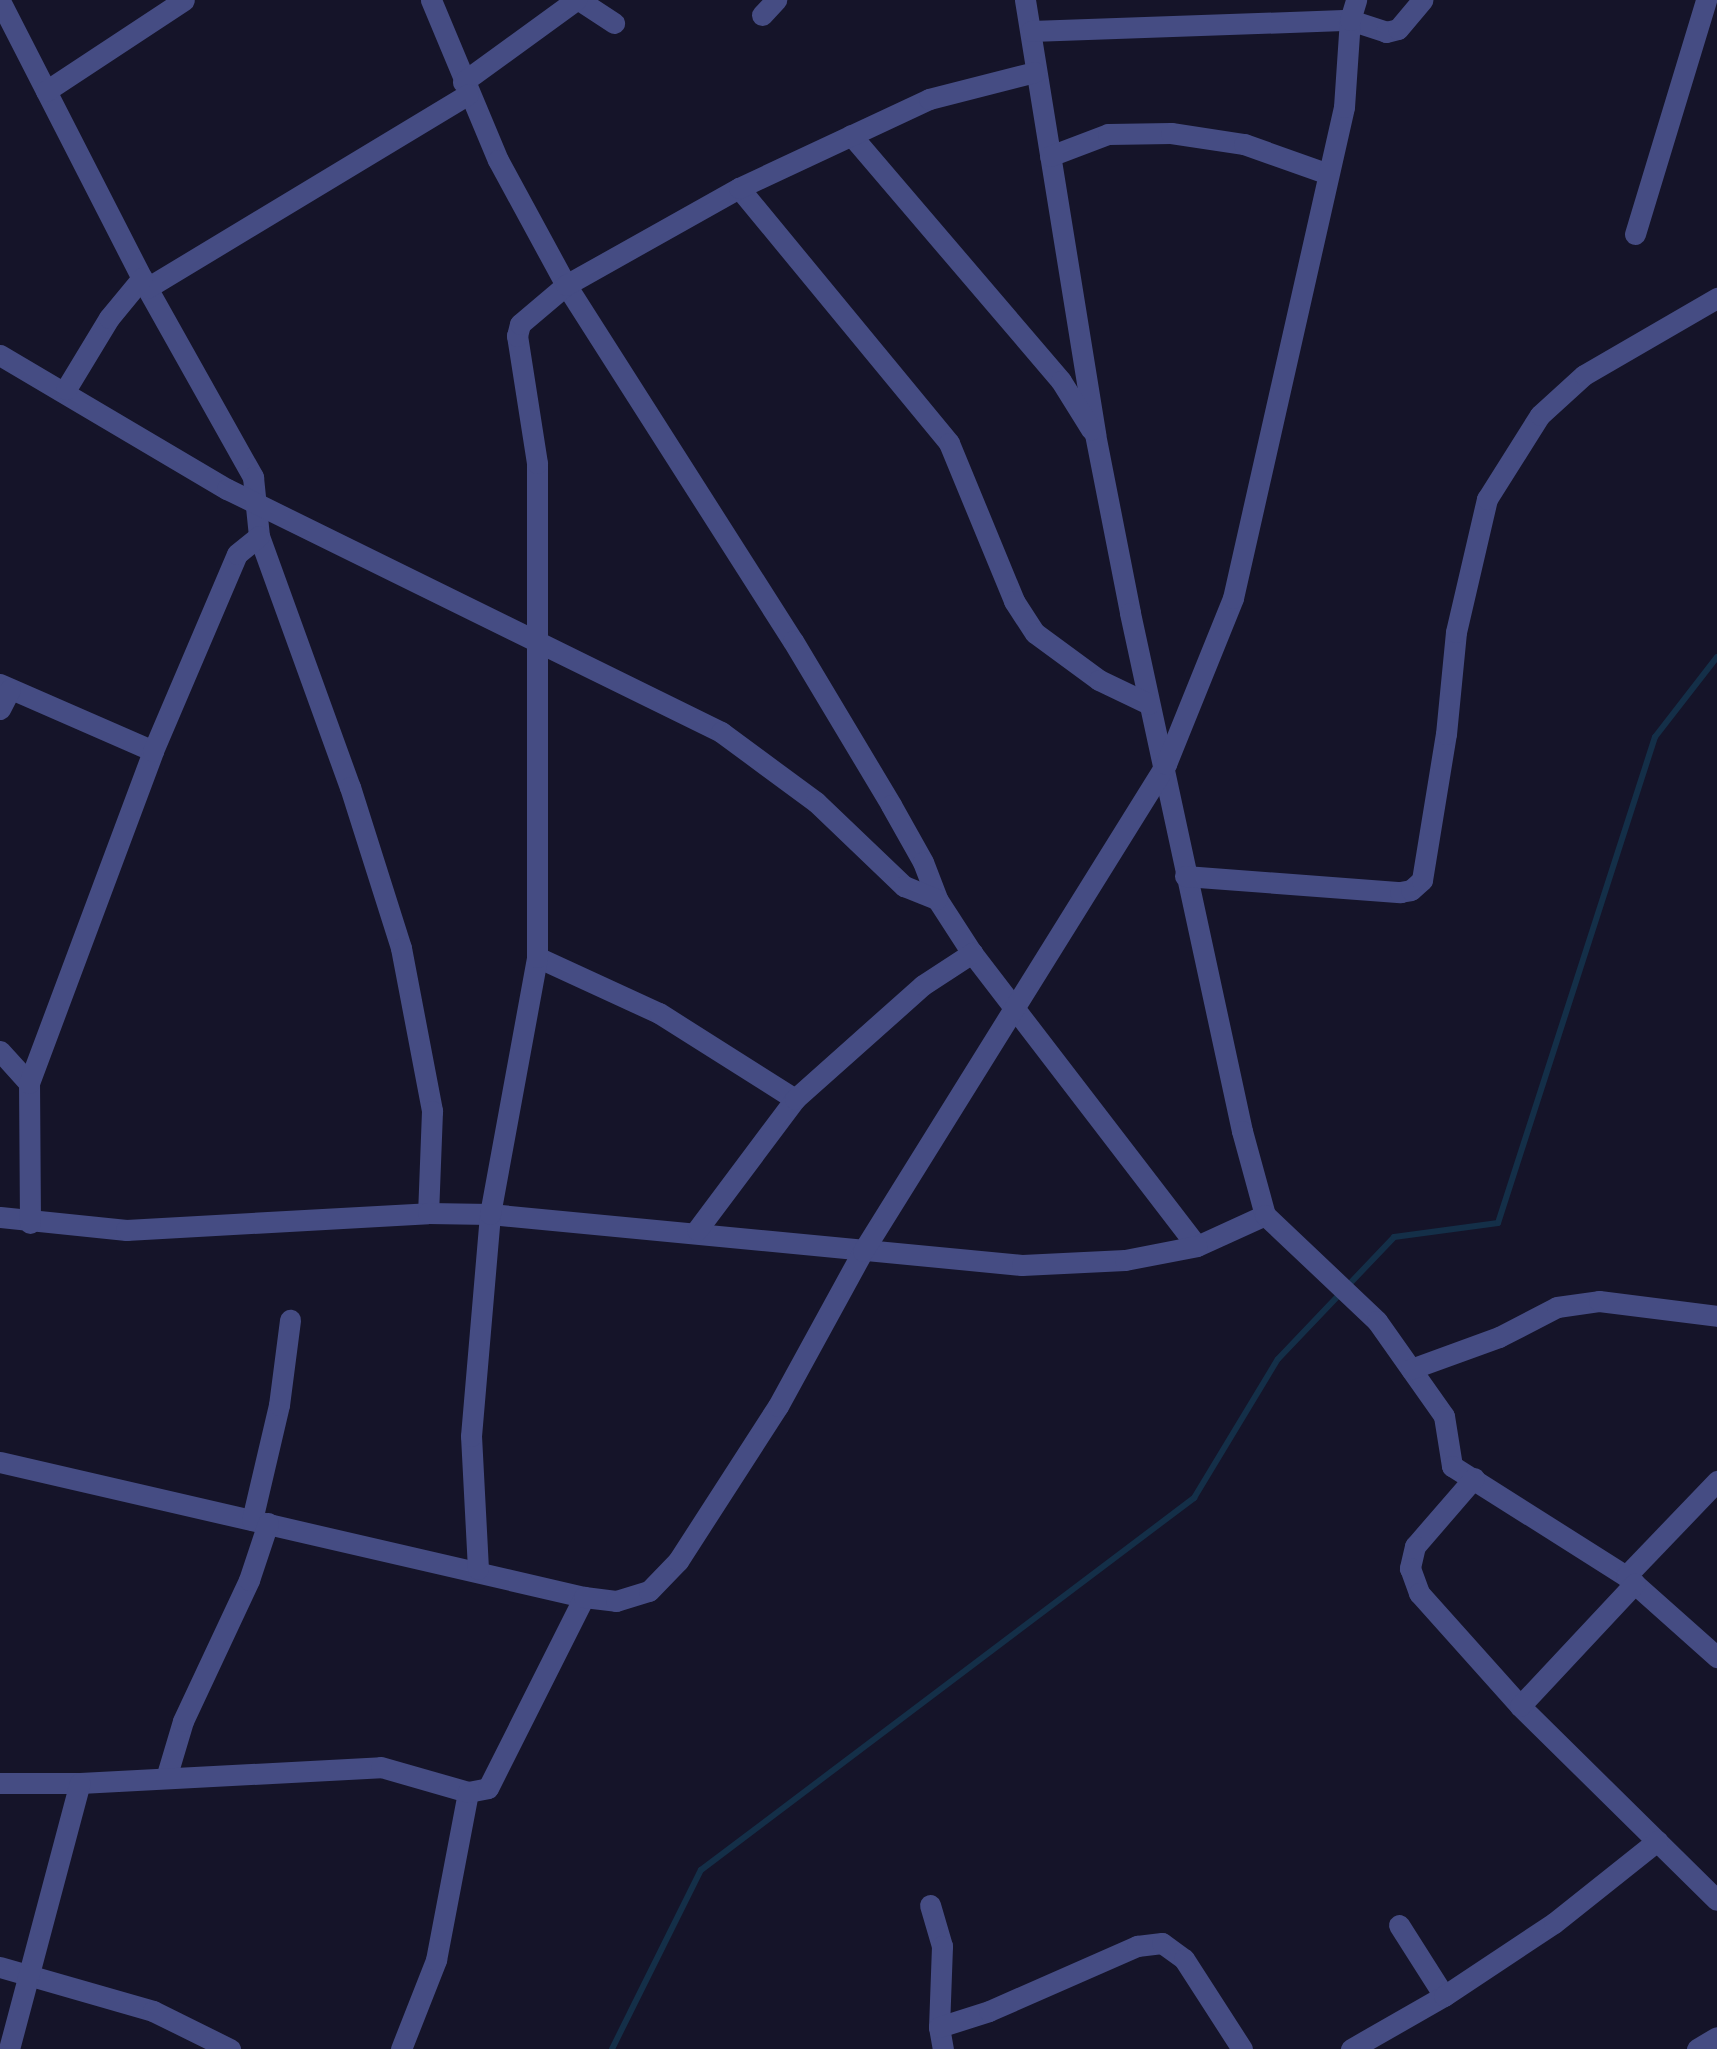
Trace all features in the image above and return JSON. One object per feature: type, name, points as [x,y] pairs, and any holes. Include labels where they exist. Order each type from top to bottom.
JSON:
[{"type":"street","points":[[46,91],[184,0]]},
{"type":"street","points":[[66,390],[103,326],[145,283],[465,88],[577,0],[614,23]]},
{"type":"street","points":[[1025,0],[1095,435],[1149,704],[1166,764],[1185,876],[1265,1215],[1321,1264],[1377,1321],[1444,1416],[1452,1466],[1631,1579],[1717,1657]]},
{"type":"street","points":[[1031,31],[1353,10],[1386,32],[1398,29],[1422,0]]},
{"type":"street","points":[[1635,234],[1706,0]]},
{"type":"street","points":[[0,1],[145,283],[247,461],[257,502],[259,536],[350,787],[401,948],[432,1111],[428,1213]]},
{"type":"street","points":[[440,4],[465,88],[566,285],[793,641],[923,862],[937,899],[1014,1013],[1197,1246]]},
{"type":"street","points":[[0,1462],[478,1569],[584,1597],[616,1601],[649,1591],[678,1561],[778,1406],[863,1251],[1014,1013],[1166,764],[1233,598],[1326,173],[1347,89],[1353,10]]},
{"type":"street","points":[[478,1569],[471,1436],[490,1214],[537,957],[537,463],[517,336],[531,312],[566,285],[739,188],[929,99],[1035,72]]},
{"type":"street","points":[[1050,156],[1108,134],[1171,133],[1244,144],[1326,173]]},
{"type":"street","points":[[852,135],[1061,382],[1095,435]]},
{"type":"street","points":[[739,188],[949,443],[1014,601],[1035,633],[1098,680],[1149,704]]},
{"type":"street","points":[[1185,876],[1400,892],[1412,890],[1422,880],[1446,734],[1456,632],[1487,499],[1540,415],[1584,375],[1717,298]]},
{"type":"street","points":[[0,355],[66,390],[227,489],[539,639],[721,732],[816,802],[904,886],[937,899]]},
{"type":"street","points":[[30,1223],[29,1083],[153,751],[237,554],[259,536]]},
{"type":"street","points":[[0,709],[5,686],[153,751]]},
{"type":"street","points":[[697,1230],[795,1099],[923,985],[972,953]]},
{"type":"street","points":[[537,957],[659,1013],[795,1099]]},
{"type":"street","points":[[0,1051],[29,1083]]},
{"type":"street","points":[[0,1217],[30,1223],[125,1230],[208,1229],[428,1213],[490,1214],[605,1228],[697,1230],[863,1251],[1022,1265],[1125,1260],[1197,1246],[1265,1215]]},
{"type":"street","points":[[1411,1369],[1499,1337],[1557,1307],[1599,1301],[1717,1316]]},
{"type":"street","points":[[166,1778],[183,1721],[249,1580],[279,1405],[290,1320]]},
{"type":"street","points":[[1474,1478],[1415,1546],[1410,1568],[1419,1593],[1520,1706],[1717,1900]]},
{"type":"street","points":[[1520,1706],[1717,1481]]},
{"type":"street","points":[[0,1783],[80,1783],[381,1767],[468,1793],[488,1788],[584,1597]]},
{"type":"street","points":[[9,2049],[80,1783]]},
{"type":"street","points":[[401,2049],[436,1960],[468,1793]]},
{"type":"street","points":[[1350,2049],[1444,1996],[1554,1923],[1657,1841]]},
{"type":"street","points":[[930,1905],[942,1946],[939,2028],[943,2049]]},
{"type":"street","points":[[1399,1925],[1444,1996]]},
{"type":"street","points":[[939,2028],[989,2011],[1137,1946],[1162,1943],[1184,1959],[1242,2049]]},
{"type":"street","points":[[0,1967],[153,2011],[230,2049]]},
{"type":"street","points":[[1696,2049],[1717,2037]]},
{"type":"waterway","points":[[612,2049],[701,1870],[1194,1498],[1278,1359],[1394,1237],[1498,1223],[1655,737],[1717,657]]}]
